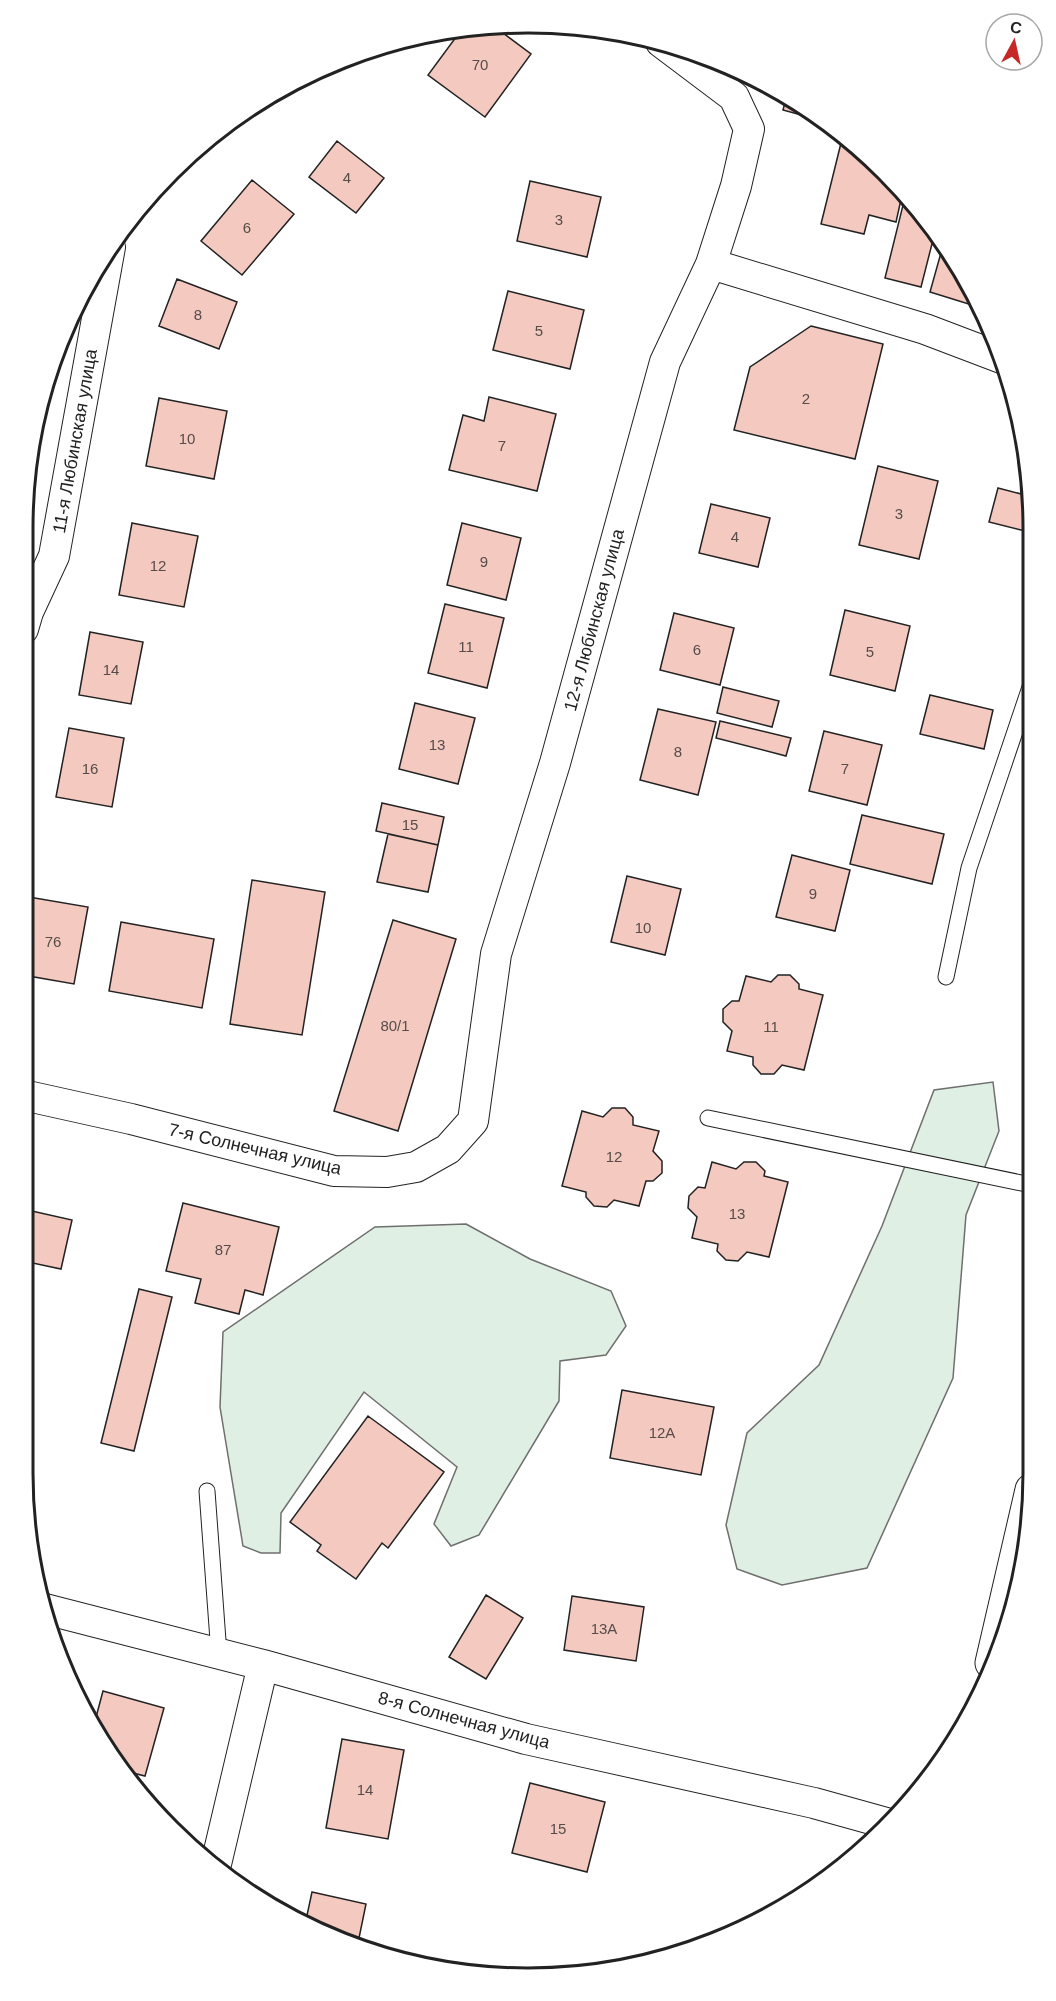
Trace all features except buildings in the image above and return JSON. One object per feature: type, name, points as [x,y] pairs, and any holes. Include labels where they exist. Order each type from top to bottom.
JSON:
[{"type":"street","name":"12-я Любинская улица","points":[[473,1121],[496,954],[555,763],[665,362],[711,264],[736,186],[749,129],[734,97],[681,57]]},
{"type":"street","points":[[711,264],[925,329],[991,354]]},
{"type":"street","name":"11-я Любинская улица","points":[[33,601],[54,556],[106,269]]},
{"type":"street","name":"7-я Солнечная улица","points":[[33,1097],[131,1119],[334,1171],[387,1172],[416,1167],[448,1149],[473,1121]]},
{"type":"street","name":"8-я Солнечная улица","points":[[53,1611],[263,1665],[526,1738],[814,1803],[880,1821]]},
{"type":"street","points":[[217,1858],[263,1665]]},
{"type":"lane","points":[[946,977],[969,868],[1023,708]]},
{"type":"lane","points":[[708,1118],[1023,1183]]},
{"type":"lane","points":[[207,1491],[219,1654]]},
{"type":"green space","points":[[993,1082],[999,1131],[966,1215],[953,1378],[867,1568],[782,1585],[737,1569],[726,1525],[747,1433],[819,1365],[882,1226],[934,1090]]},
{"type":"green space","points":[[466,1224],[530,1259],[611,1291],[626,1326],[606,1355],[560,1361],[559,1401],[479,1535],[451,1546],[434,1524],[457,1467],[364,1392],[281,1513],[280,1553],[261,1553],[243,1546],[220,1407],[223,1332],[375,1227]]}]
